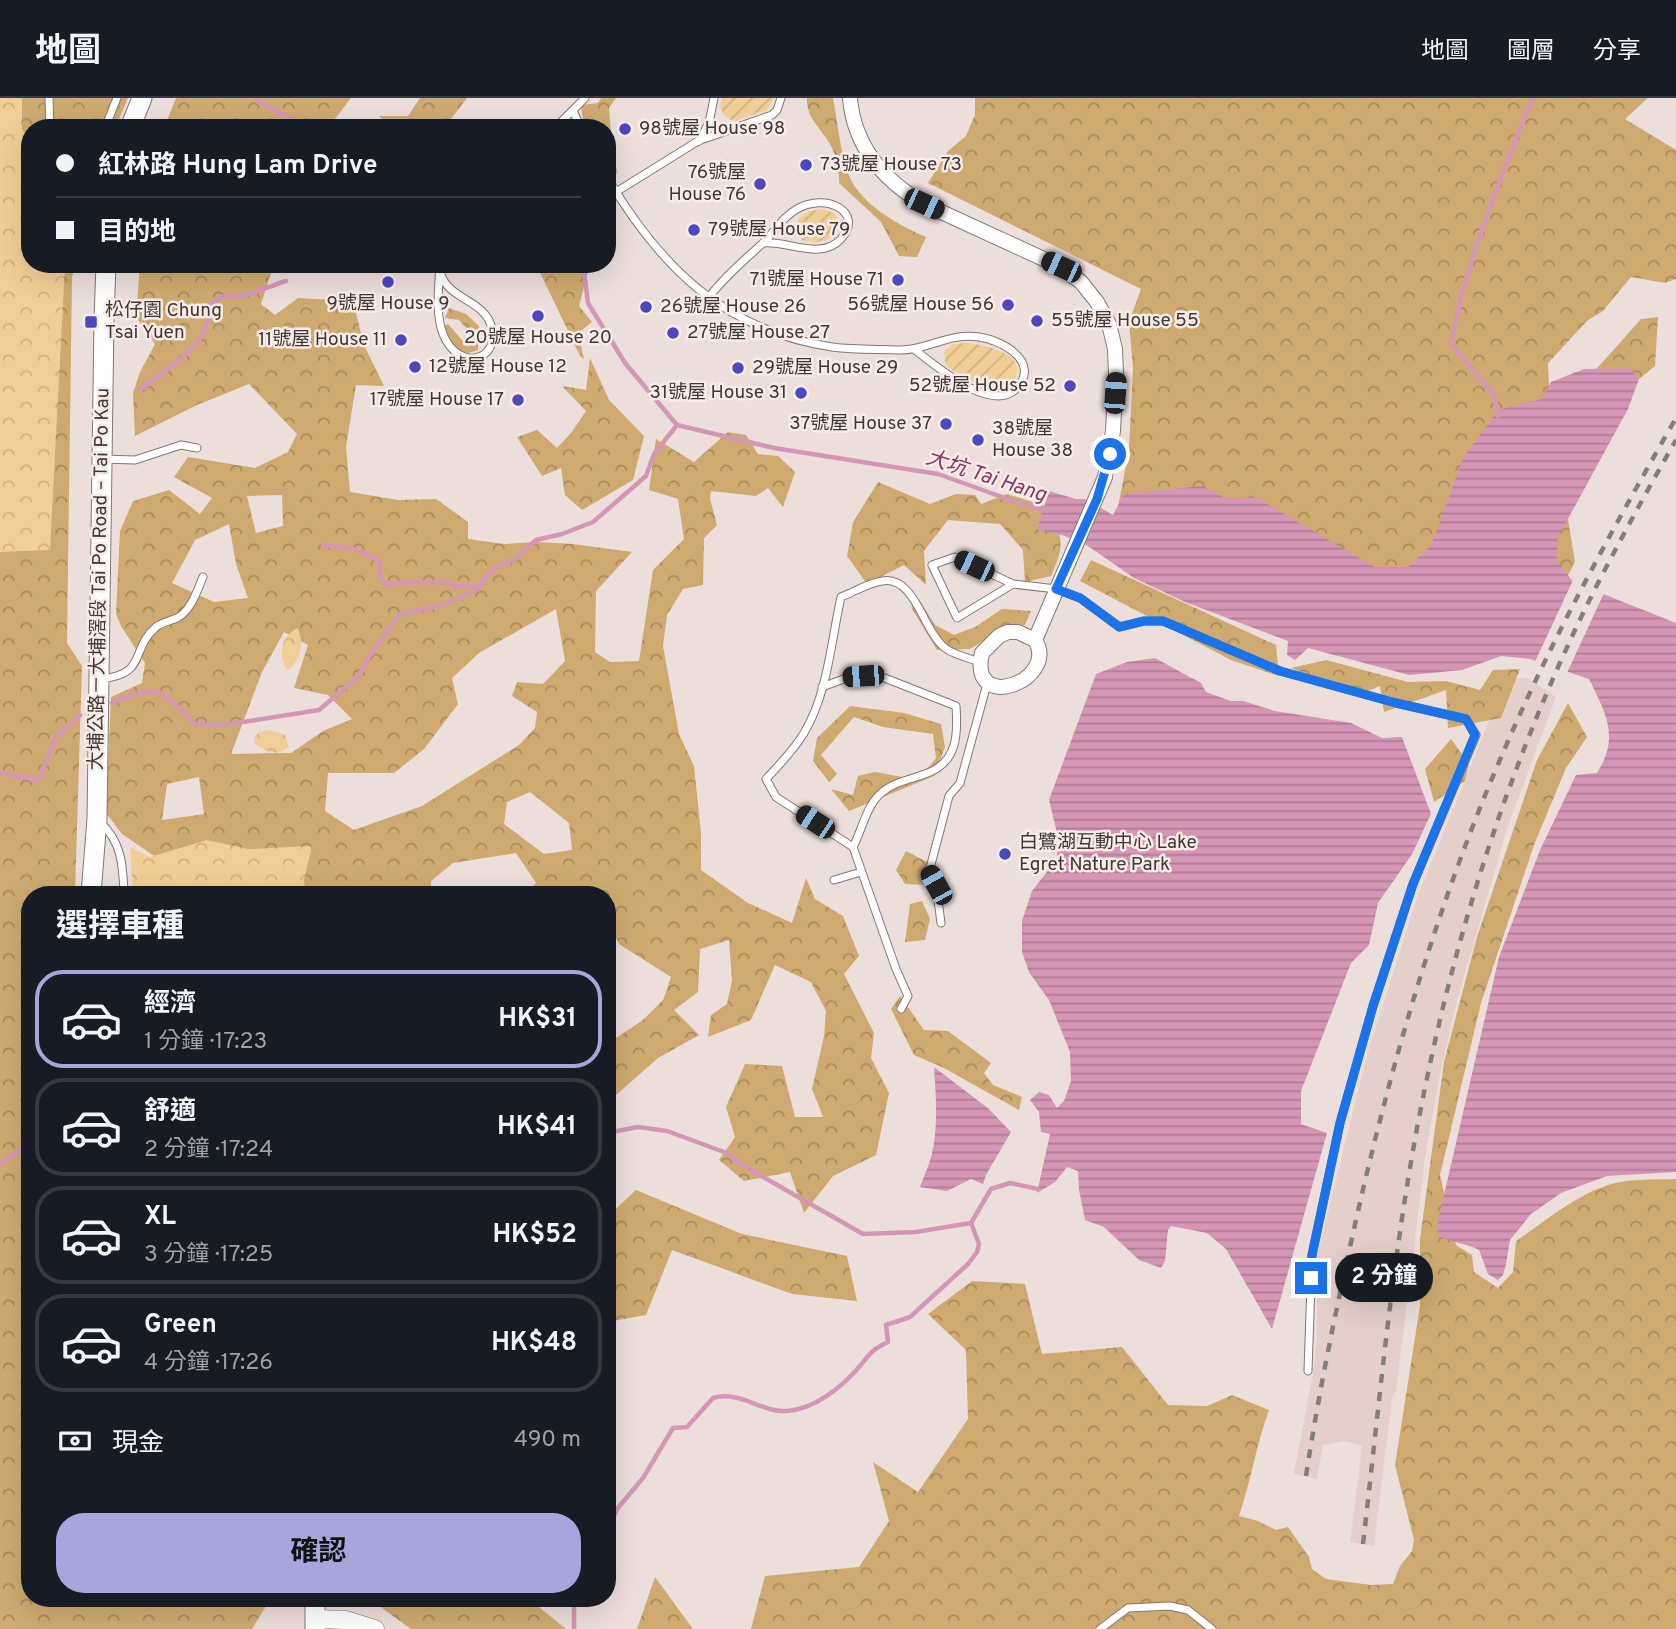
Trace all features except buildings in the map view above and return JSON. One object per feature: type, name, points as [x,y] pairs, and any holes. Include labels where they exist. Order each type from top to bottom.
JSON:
[{"type":"main road","points":[[134,119],[142,98]]},
{"type":"main road","name":"大埔公路－大埔滘段 Tai Po Road – Tai Po Kau","points":[[92,886],[97,819],[106,273]]},
{"type":"street","points":[[850,98],[858,134],[869,156],[884,175],[902,191],[924,204],[1061,267],[1081,282],[1097,302],[1109,324],[1115,349],[1116,374],[1110,454],[1097,499],[1035,640],[1040,654],[1033,671],[1012,685],[998,687],[987,684],[981,676],[980,662],[987,646],[1008,632],[1018,632],[1035,640]]},
{"type":"street","points":[[315,1624],[346,1620],[374,1629]]},
{"type":"lane","points":[[49,98],[50,119]]},
{"type":"lane","points":[[109,119],[117,98]]},
{"type":"lane","points":[[565,119],[585,98]]},
{"type":"lane","points":[[698,141],[709,123],[714,98]]},
{"type":"lane","points":[[781,98],[772,116],[698,141],[616,192],[656,249],[673,268],[709,297],[759,326],[808,342],[859,349],[915,350],[952,337],[990,339],[1019,356],[1023,364],[1022,380],[1011,392],[1004,395],[982,392],[956,380],[915,350]]},
{"type":"lane","points":[[573,111],[577,119]]},
{"type":"lane","points":[[709,297],[792,212],[815,202],[832,203],[839,207],[847,221],[843,237],[838,243],[823,248],[806,249],[781,242],[763,243]]},
{"type":"lane","points":[[440,273],[439,313],[443,333],[455,354],[467,359],[480,356],[490,346],[493,332],[491,325],[475,304],[447,287],[442,273]]},
{"type":"lane","points":[[102,459],[135,460],[181,445],[197,448]]},
{"type":"lane","points":[[1013,584],[957,618],[932,565],[955,557],[1013,584],[1056,589],[1080,598],[1119,627],[1144,621],[1163,621],[1280,671],[1466,719],[1475,735],[1413,884],[1373,1006],[1340,1123],[1312,1255],[1308,1371]]},
{"type":"lane","points":[[99,678],[110,678],[129,671],[137,664],[145,640],[158,625],[180,617],[192,603],[203,577]]},
{"type":"lane","points":[[853,847],[776,797],[766,779],[786,758],[805,731],[822,687],[841,597],[883,580],[898,582],[908,591],[936,639],[947,650],[980,662]]},
{"type":"lane","points":[[822,687],[849,677],[877,675],[956,706],[958,734],[946,761],[929,773],[901,781],[877,796],[853,847],[895,969],[908,996],[901,1009]]},
{"type":"lane","points":[[941,923],[936,885],[929,872],[949,796],[960,783],[987,684]]},
{"type":"lane","points":[[97,819],[114,837],[120,850],[123,886]]},
{"type":"lane","points":[[834,880],[860,872]]},
{"type":"lane","points":[[1100,1629],[1128,1608],[1170,1606],[1188,1610],[1212,1629]]},
{"type":"shaded area","points":[[1629,368],[1639,379],[1628,409],[1558,537],[1557,560],[1573,582],[1676,623],[1676,1172],[1607,1176],[1561,1193],[1531,1214],[1510,1240],[1503,1275],[1498,1280],[1488,1274],[1479,1250],[1440,1236],[1437,1233],[1438,1221],[1499,957],[1540,850],[1576,775],[1597,773],[1608,748],[1605,715],[1589,679],[1530,659],[1501,656],[1462,670],[1409,675],[1308,648],[1295,660],[1287,655],[1288,641],[1185,602],[1134,578],[1088,546],[1065,536],[1037,529],[1049,491],[1085,499],[1113,515],[1124,494],[1203,486],[1225,498],[1257,498],[1375,567],[1408,567],[1431,546],[1463,458],[1498,410],[1542,399],[1551,382],[1584,369]]},
{"type":"shaded area","points":[[1155,658],[1201,683],[1206,692],[1231,701],[1243,701],[1275,711],[1351,723],[1382,738],[1402,737],[1431,814],[1412,854],[1378,903],[1369,945],[1351,963],[1301,1091],[1301,1124],[1327,1133],[1272,1329],[1226,1249],[1207,1233],[1171,1226],[1168,1230],[1165,1261],[1161,1268],[1139,1260],[1104,1227],[1085,1220],[1078,1171],[1067,1167],[1055,1182],[1037,1193],[1050,1134],[1041,1132],[1039,1112],[1030,1100],[1039,1092],[1049,1095],[1057,1108],[1064,1101],[1071,1081],[1070,1052],[1049,1000],[1029,972],[1022,952],[1022,921],[1032,891],[1057,859],[1058,837],[1049,800],[1096,674],[1127,662]]},
{"type":"shaded area","points":[[1528,678],[1556,697],[1507,829],[1458,997],[1440,1074],[1425,1158],[1374,1546],[1350,1542],[1362,1446],[1344,1441],[1323,1445],[1317,1479],[1294,1474],[1317,1338],[1317,1257],[1367,1055],[1418,895],[1487,726],[1510,682]]},
{"type":"shaded area","points":[[934,1067],[989,1109],[1011,1132],[983,1184],[971,1179],[947,1191],[920,1187],[935,1138]]},
{"type":"green space","points":[[0,98],[128,98],[119,119],[21,119],[21,273],[73,273],[67,643],[82,666],[75,886],[21,886],[21,1607],[265,1607],[252,1629],[0,1629]]},
{"type":"green space","points":[[0,98],[22,98],[21,273],[65,273],[50,550],[0,552]]},
{"type":"green space","points":[[176,98],[351,98],[335,119],[168,119]]},
{"type":"green space","points":[[420,98],[467,98],[451,119],[382,119],[379,116],[408,116]]},
{"type":"green space","points":[[601,98],[616,98],[609,108],[610,119],[583,119],[581,105],[598,103]]},
{"type":"green space","points":[[722,98],[774,98],[767,110],[735,121],[722,113]]},
{"type":"green space","points":[[807,98],[833,98],[850,178],[873,206],[926,237],[917,257],[899,256],[881,222],[839,183],[834,153],[811,117]]},
{"type":"green space","points":[[975,98],[1648,98],[1625,119],[1676,150],[1676,279],[1665,283],[1631,277],[1603,311],[1587,321],[1548,363],[1549,385],[1561,411],[1567,513],[1575,562],[1564,583],[1507,596],[1116,517],[1129,450],[1133,368],[1129,322],[1141,289],[928,183],[948,151],[966,136],[975,115]]},
{"type":"green space","points":[[824,209],[835,214],[838,228],[835,234],[824,241],[802,240],[796,230],[798,219],[809,211]]},
{"type":"green space","points":[[139,273],[271,273],[261,304],[275,315],[298,298],[353,301],[364,345],[384,386],[356,385],[346,447],[350,492],[398,500],[436,499],[468,522],[468,539],[504,544],[573,544],[632,552],[596,591],[595,652],[610,662],[639,661],[653,570],[684,539],[678,499],[649,490],[656,439],[694,462],[728,432],[746,435],[758,454],[778,456],[795,472],[783,507],[768,488],[756,496],[711,491],[710,499],[717,525],[704,538],[703,585],[683,589],[667,615],[663,646],[679,734],[694,766],[701,833],[701,870],[748,903],[792,923],[806,878],[815,899],[843,916],[859,956],[844,974],[874,1033],[871,1058],[889,1093],[876,1155],[833,1176],[804,1213],[790,1172],[744,1181],[719,1160],[735,1137],[726,1107],[745,1064],[782,1066],[795,1117],[823,1117],[812,1089],[824,1036],[826,1011],[811,982],[775,965],[751,1020],[708,1037],[711,1015],[727,1004],[732,980],[729,940],[700,949],[698,992],[674,1010],[699,1035],[658,1058],[616,1095],[616,1038],[643,1020],[663,1000],[671,977],[619,944],[616,938],[616,886],[533,886],[536,883],[516,853],[453,863],[431,881],[431,886],[198,886],[122,834],[106,813],[111,697],[142,683],[145,663],[116,614],[120,531],[133,501],[169,490],[200,514],[212,498],[174,477],[188,457],[255,468],[288,452],[297,434],[249,384],[197,405],[135,436],[133,393],[140,372],[155,344],[136,317]],"holes":[[[282,495],[283,526],[256,533],[247,496]],[[229,524],[236,564],[248,598],[214,602],[172,583],[195,540]],[[556,609],[565,661],[543,684],[517,682],[512,696],[537,712],[535,728],[519,745],[422,806],[354,830],[325,811],[328,773],[394,773],[424,749],[458,704],[452,678],[479,653]],[[284,632],[308,645],[294,688],[328,695],[352,719],[323,731],[291,753],[231,754],[262,672]],[[199,777],[204,814],[162,820],[167,784]],[[530,792],[569,823],[572,850],[544,854],[504,824],[507,802]]]},
{"type":"green space","points":[[540,273],[588,273],[579,306],[592,322],[578,333],[584,359],[580,356]]},
{"type":"green space","points":[[449,308],[466,314],[479,326],[478,350],[468,353],[451,352],[437,331],[448,324],[468,347],[474,337],[459,320],[445,318]]},
{"type":"green space","points":[[1658,317],[1655,366],[1613,400],[1592,374],[1641,319]]},
{"type":"green space","points":[[965,343],[992,348],[1010,357],[1017,371],[1013,382],[1002,388],[993,388],[972,381],[948,367],[944,351],[953,344]]},
{"type":"green space","points":[[590,358],[609,400],[644,436],[633,480],[582,510],[565,495],[561,468],[542,476],[517,437],[537,430],[557,448],[571,433],[586,411],[562,386],[586,390]]},
{"type":"green space","points":[[878,482],[930,504],[956,494],[975,495],[981,504],[1007,494],[1049,507],[1060,541],[1059,556],[1051,576],[1025,582],[1023,550],[1000,524],[948,520],[924,551],[926,585],[904,565],[867,584],[847,556],[853,522]]},
{"type":"green space","points":[[1091,560],[1276,645],[1279,676],[1231,660],[1080,581]]},
{"type":"green space","points":[[919,599],[935,625],[954,635],[975,627],[1002,609],[1031,611],[1025,625],[1003,629],[970,649],[937,650],[911,607]]},
{"type":"green space","points":[[298,628],[301,640],[299,655],[290,669],[286,669],[282,657],[283,646],[292,631]]},
{"type":"green space","points":[[1326,660],[1408,682],[1446,681],[1480,690],[1493,670],[1520,669],[1501,718],[1448,728],[1446,690],[1384,712],[1380,686],[1356,696],[1291,668]]},
{"type":"green space","points":[[1568,703],[1587,737],[1566,768],[1534,845],[1481,1003],[1440,1175],[1456,1245],[1472,1255],[1474,1272],[1498,1288],[1513,1272],[1516,1241],[1570,1204],[1613,1183],[1676,1179],[1676,1629],[751,1629],[765,1576],[859,1567],[889,1521],[873,1462],[918,1492],[968,1419],[966,1350],[928,1314],[972,1281],[1025,1284],[1042,1354],[1122,1347],[1168,1405],[1207,1406],[1232,1395],[1269,1410],[1239,1516],[1276,1530],[1288,1527],[1309,1557],[1312,1569],[1326,1579],[1371,1585],[1393,1584],[1400,1566],[1412,1551],[1414,1540],[1395,1465],[1420,1306],[1420,1239],[1444,1062],[1477,937],[1537,760]]},
{"type":"green space","points":[[850,706],[904,713],[941,724],[945,747],[934,776],[849,811],[831,789],[853,795],[858,776],[875,772],[919,780],[936,758],[933,734],[883,727],[854,717],[821,755],[837,774],[829,782],[813,761],[817,738]]},
{"type":"green space","points":[[270,730],[285,735],[289,747],[280,752],[272,752],[255,744],[254,738],[259,732]]},
{"type":"green space","points":[[1451,739],[1469,764],[1465,781],[1434,802],[1425,769]]},
{"type":"green space","points":[[207,840],[248,849],[312,846],[304,886],[132,886],[130,847],[150,857]]},
{"type":"green space","points":[[906,851],[927,862],[927,885],[905,884],[896,870]]},
{"type":"green space","points":[[922,901],[930,919],[925,940],[905,942],[910,904]]},
{"type":"green space","points":[[900,996],[924,1030],[948,1031],[991,1063],[984,1073],[993,1085],[1022,1097],[1019,1110],[944,1068],[914,1055],[891,1009]]},
{"type":"green space","points":[[636,1190],[742,1234],[847,1256],[857,1301],[792,1294],[672,1250],[646,1315],[616,1320],[616,1209]]},
{"type":"green space","points":[[655,1577],[693,1629],[637,1629]]},
{"type":"green space","points":[[380,1607],[539,1607],[566,1629],[411,1629]]},
{"type":"pier","points":[[1574,578],[1605,591],[1566,675],[1534,664]]},
{"type":"waterway","points":[[1498,416],[1494,395],[1451,344],[1465,284],[1484,225],[1534,98]]},
{"type":"waterway","name":"大坑 Tai Hang","points":[[257,101],[291,119]]},
{"type":"waterway","name":"大坑 Tai Hang","points":[[584,273],[588,303],[625,363],[677,425],[774,448],[938,474],[1048,511]]},
{"type":"waterway","points":[[140,390],[191,350],[204,332],[212,304],[218,298],[251,294],[286,281]]},
{"type":"waterway","points":[[112,703],[141,693],[158,693],[174,703],[195,724],[224,725],[319,710],[359,676],[399,615],[442,605],[477,590],[490,572],[514,560],[536,540],[562,534],[593,522],[646,476],[654,454],[677,425]]},
{"type":"waterway","points":[[323,545],[355,550],[380,562],[380,578],[389,586],[396,583],[444,582],[455,586],[480,586]]},
{"type":"waterway","points":[[0,773],[39,780],[56,737],[80,715]]},
{"type":"waterway","points":[[616,1131],[638,1127],[667,1131],[724,1152],[863,1234],[916,1232],[971,1223],[991,1189],[1010,1183],[1038,1189]]},
{"type":"waterway","points":[[0,1164],[21,1149]]},
{"type":"waterway","points":[[616,1511],[643,1478],[673,1428],[687,1427],[713,1398],[732,1397],[769,1409],[787,1411],[808,1406],[836,1389],[872,1352],[888,1342],[886,1325],[910,1317],[968,1264],[977,1252],[979,1244],[971,1223]]},
{"type":"waterway","points":[[574,1607],[574,1629]]},
{"type":"railway","points":[[1306,1476],[1329,1348],[1370,1161],[1401,1043],[1437,926],[1479,812],[1541,668],[1606,542],[1676,418]]},
{"type":"railway","points":[[1363,1544],[1405,1198],[1426,1083],[1456,956],[1494,830],[1541,708],[1595,589],[1676,440]]},
{"type":"place","name":"98號屋 House 98","points":[[625,129]]},
{"type":"place","name":"73號屋 House 73","points":[[806,165]]},
{"type":"place","name":"76號屋 House 76","points":[[760,184]]},
{"type":"place","name":"79號屋 House 79","points":[[694,230]]},
{"type":"place","name":"71號屋 House 71","points":[[898,280]]},
{"type":"place","name":"9號屋 House 9","points":[[388,282]]},
{"type":"place","name":"56號屋 House 56","points":[[1008,305]]},
{"type":"place","name":"26號屋 House 26","points":[[646,307]]},
{"type":"place","name":"20號屋 House 20","points":[[538,316]]},
{"type":"place","name":"55號屋 House 55","points":[[1037,321]]},
{"type":"place","name":"松仔園 Chung Tsai Yuen","points":[[91,322]]},
{"type":"place","name":"27號屋 House 27","points":[[673,333]]},
{"type":"place","name":"11號屋 House 11","points":[[401,340]]},
{"type":"place","name":"12號屋 House 12","points":[[415,367]]},
{"type":"place","name":"29號屋 House 29","points":[[738,368]]},
{"type":"place","name":"52號屋 House 52","points":[[1070,386]]},
{"type":"place","name":"31號屋 House 31","points":[[801,393]]},
{"type":"place","name":"17號屋 House 17","points":[[518,400]]},
{"type":"place","name":"37號屋 House 37","points":[[946,424]]},
{"type":"place","name":"38號屋 House 38","points":[[978,440]]},
{"type":"place","name":"白鷺湖互動中心 Lake Egret Nature Park","points":[[1005,854]]},
{"type":"route","points":[[1110,454],[1097,499],[1056,589],[1080,598],[1119,627],[1144,621],[1163,621],[1280,671],[1466,719],[1475,735],[1413,884],[1373,1006],[1340,1123],[1312,1255],[1311,1278]]}]
